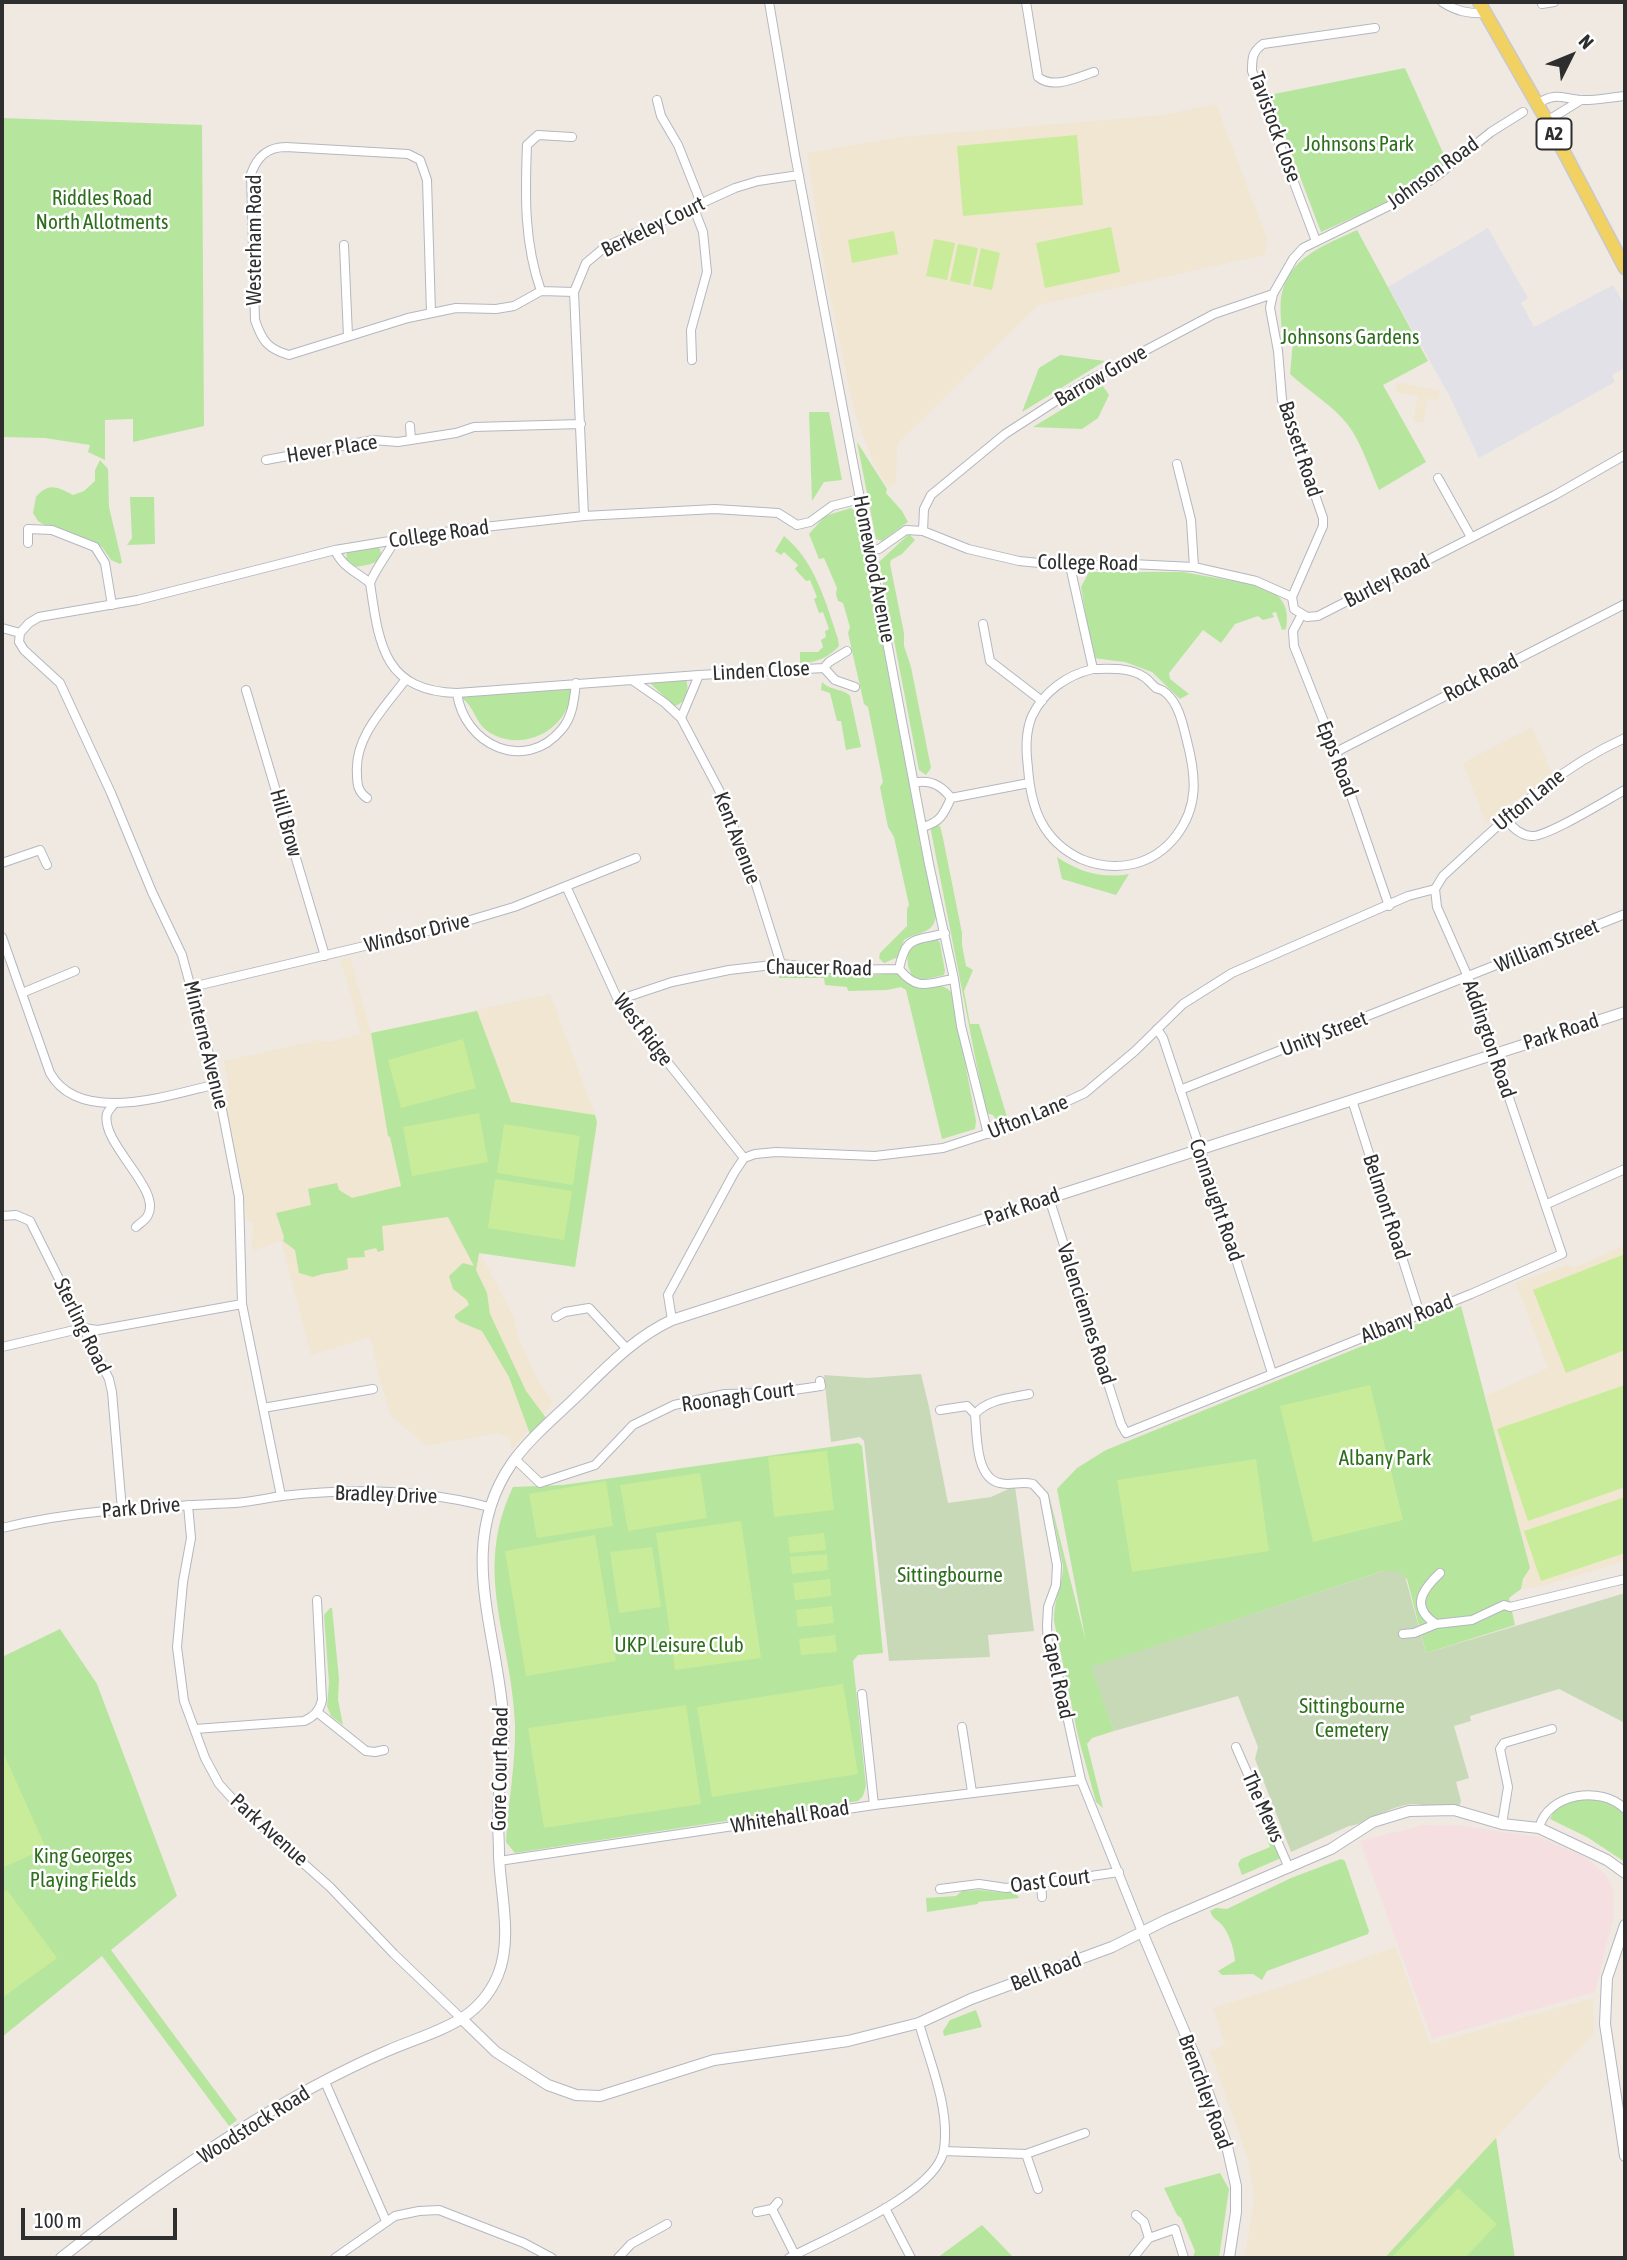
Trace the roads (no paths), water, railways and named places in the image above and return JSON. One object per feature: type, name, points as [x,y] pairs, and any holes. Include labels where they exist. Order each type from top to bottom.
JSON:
[{"type":"main road","name":"A2","points":[[1482,7],[1547,121],[1625,268]]},
{"type":"street","name":"Homewood Avenue","points":[[769,2],[922,827],[945,933],[961,1026],[988,1134]]},
{"type":"street","points":[[1026,2],[1038,77],[1052,84],[1094,72]]},
{"type":"street","points":[[1442,2],[1455,10],[1474,14],[1482,7]]},
{"type":"street","points":[[1542,4],[1554,2]]},
{"type":"street","name":"Tavistock Close","points":[[1316,241],[1252,71],[1252,57],[1256,49],[1263,44],[1375,28]]},
{"type":"street","points":[[1537,104],[1551,97],[1561,96],[1581,100],[1625,96]]},
{"type":"street","points":[[657,100],[661,116],[678,145],[703,232],[707,272],[693,316],[692,360]]},
{"type":"street","points":[[1547,121],[1581,100]]},
{"type":"street","points":[[661,116],[669,109]]},
{"type":"street","name":"Johnson Road","points":[[1273,294],[1293,259],[1303,248],[1399,201],[1438,175],[1491,132],[1523,112]]},
{"type":"street","points":[[572,137],[538,135],[527,145],[525,199],[528,239],[541,290],[574,292]]},
{"type":"street","name":"Westerham Road","points":[[431,313],[427,180],[420,160],[408,153],[286,147],[270,149],[258,158],[251,174],[255,320],[260,337],[279,352],[289,355],[348,336],[456,308],[496,309],[514,306],[541,290]]},
{"type":"street","name":"Berkeley Court","points":[[584,516],[574,292],[586,263],[605,247],[697,204],[758,181],[799,175]]},
{"type":"street","points":[[344,245],[348,336]]},
{"type":"street","name":"Barrow Grove","points":[[923,531],[924,509],[931,495],[946,480],[1013,429],[1084,383],[1214,314],[1273,294]]},
{"type":"street","name":"Bassett Road","points":[[1273,294],[1270,308],[1278,351],[1282,400],[1323,517],[1323,526],[1292,597]]},
{"type":"street","points":[[410,426],[411,440],[482,426],[581,424]]},
{"type":"street","name":"Hever Place","points":[[266,460],[373,440],[411,440]]},
{"type":"street","name":"Burley Road","points":[[1302,614],[1307,617],[1318,616],[1625,455]]},
{"type":"street","points":[[1177,464],[1191,520],[1194,567]]},
{"type":"street","points":[[1438,478],[1471,537]]},
{"type":"street","name":"College Road","points":[[20,634],[29,623],[39,617],[112,605],[335,550],[457,530],[584,516],[738,509],[778,513],[797,525],[810,522],[832,506],[860,499]]},
{"type":"street","points":[[28,543],[28,528],[35,528],[52,530],[95,547],[105,563],[112,605]]},
{"type":"street","points":[[870,550],[879,549],[906,530],[923,531]]},
{"type":"street","name":"College Road","points":[[923,531],[996,556],[1043,565],[1131,564],[1194,567],[1256,581],[1292,597]]},
{"type":"street","points":[[395,540],[370,583],[379,641],[391,663],[405,679],[432,692],[457,693],[699,674],[681,718]]},
{"type":"street","points":[[335,550],[338,559],[370,583]]},
{"type":"street","points":[[1070,566],[1093,670]]},
{"type":"street","points":[[1292,597],[1294,609],[1302,614]]},
{"type":"street","name":"Rock Road","points":[[1336,752],[1625,604]]},
{"type":"street","name":"Epps Road","points":[[1302,614],[1293,631],[1294,646],[1336,752],[1389,906]]},
{"type":"street","points":[[983,624],[990,661],[1042,701]]},
{"type":"street","points":[[2,628],[20,634]]},
{"type":"street","name":"Minterne Avenue","points":[[20,634],[19,642],[24,650],[60,683],[182,955],[192,987],[217,1084],[239,1197],[242,1304],[281,1496]]},
{"type":"street","name":"Linden Close","points":[[699,674],[824,668],[847,651]]},
{"type":"street","name":"Linden Close","points":[[824,668],[835,680],[855,687]]},
{"type":"street","points":[[1093,670],[1125,670],[1143,676],[1165,692],[1173,702],[1185,732],[1194,778],[1191,812],[1171,843],[1155,856],[1116,867],[1096,865],[1060,848],[1039,819],[1029,783],[1027,733],[1032,716],[1042,701],[1065,679],[1093,670]]},
{"type":"street","points":[[367,798],[361,794],[357,783],[356,759],[368,731],[405,679]]},
{"type":"street","name":"Kent Avenue","points":[[632,680],[665,702],[681,718],[719,790],[735,827],[781,964]]},
{"type":"street","points":[[457,693],[463,715],[471,729],[482,740],[498,748],[529,750],[548,742],[563,729],[569,718],[576,682]]},
{"type":"street","name":"Hill Brow","points":[[246,690],[325,956]]},
{"type":"street","name":"Ufton Lane","points":[[744,1158],[776,1152],[875,1156],[943,1149],[1020,1124],[1085,1093],[1120,1065],[1183,1004],[1232,972],[1422,891],[1435,889],[1443,876],[1504,818],[1574,764],[1625,738]]},
{"type":"street","points":[[914,783],[930,782],[951,798]]},
{"type":"street","points":[[951,798],[1029,783]]},
{"type":"street","points":[[1504,818],[1520,833],[1533,837],[1560,826],[1625,790]]},
{"type":"street","points":[[922,827],[941,819],[951,798]]},
{"type":"street","points":[[2,863],[40,850],[47,865]]},
{"type":"street","name":"Windsor Drive","points":[[192,987],[457,924],[514,907],[636,858]]},
{"type":"street","name":"West Ridge","points":[[566,886],[618,1000],[744,1158]]},
{"type":"street","name":"Addington Road","points":[[1435,889],[1437,907],[1468,977],[1547,1204]]},
{"type":"street","name":"William Street","points":[[1468,977],[1625,915]]},
{"type":"street","name":"Chaucer Road","points":[[899,969],[901,955],[912,941],[945,933]]},
{"type":"street","points":[[2,937],[50,1073],[66,1092],[85,1100],[113,1105],[217,1084]]},
{"type":"street","name":"Chaucer Road","points":[[618,1000],[710,972],[781,964],[841,970],[899,969],[915,984],[923,985],[954,979]]},
{"type":"street","points":[[22,993],[75,971]]},
{"type":"street","name":"Unity Street","points":[[1180,1090],[1468,977]]},
{"type":"street","name":"Park Road","points":[[489,1507],[515,1459],[557,1415],[627,1349],[649,1331],[672,1320],[1625,1012]]},
{"type":"street","name":"Connaught Road","points":[[1157,1029],[1163,1038],[1272,1373]]},
{"type":"street","name":"Belmont Road","points":[[1352,1100],[1420,1314]]},
{"type":"street","points":[[113,1105],[107,1114],[108,1126],[118,1147],[142,1183],[151,1207],[148,1217],[136,1227]]},
{"type":"street","points":[[672,1320],[668,1296],[744,1158]]},
{"type":"street","points":[[1547,1204],[1625,1169]]},
{"type":"street","name":"Valenciennes Road","points":[[1049,1198],[1123,1430]]},
{"type":"street","name":"Albany Road","points":[[1123,1430],[1126,1433],[1562,1254],[1547,1204]]},
{"type":"street","name":"Sterling Road","points":[[2,1216],[16,1215],[30,1221],[109,1378],[122,1510]]},
{"type":"street","points":[[2,1347],[83,1328],[98,1330],[242,1304]]},
{"type":"street","points":[[556,1317],[565,1312],[589,1308],[627,1349]]},
{"type":"street","name":"Roonagh Court","points":[[515,1459],[540,1483],[595,1465],[633,1425],[674,1405],[726,1395],[773,1393],[821,1386],[820,1381]]},
{"type":"street","points":[[263,1408],[373,1389]]},
{"type":"street","points":[[940,1410],[967,1406],[975,1414],[981,1407],[1028,1394]]},
{"type":"street","name":"Capel Road","points":[[975,1414],[983,1470],[992,1480],[1002,1484],[1033,1484],[1044,1496],[1058,1565],[1056,1585],[1048,1606],[1048,1645],[1055,1661],[1081,1780],[1142,1932]]},
{"type":"street","name":"Bradley Drive","points":[[281,1496],[392,1491],[451,1497],[489,1507]]},
{"type":"street","name":"Park Drive","points":[[2,1528],[59,1516],[188,1504],[239,1503],[281,1496]]},
{"type":"street","name":"Park Avenue","points":[[188,1504],[191,1538],[183,1582],[177,1647],[184,1701],[205,1758],[219,1784],[239,1806],[330,1886],[402,1962],[463,2020]]},
{"type":"street","name":"Gore Court Road","points":[[463,2020],[480,2004],[498,1974],[503,1939],[498,1815],[503,1768],[503,1717],[482,1578],[484,1529],[489,1507]]},
{"type":"street","points":[[1436,1624],[1426,1618],[1420,1607],[1423,1593],[1440,1573]]},
{"type":"street","points":[[1403,1634],[1436,1624],[1472,1620],[1504,1605],[1510,1607],[1625,1579]]},
{"type":"street","points":[[195,1729],[304,1721],[317,1712],[322,1700],[317,1600]]},
{"type":"street","points":[[862,1694],[874,1805]]},
{"type":"street","points":[[317,1712],[366,1751],[384,1750]]},
{"type":"street","points":[[961,1727],[972,1792]]},
{"type":"street","points":[[1502,1824],[1508,1787],[1500,1749],[1504,1743],[1552,1730]]},
{"type":"street","name":"The Mews","points":[[1236,1747],[1289,1868]]},
{"type":"street","name":"Whitehall Road","points":[[499,1861],[874,1805],[1081,1780]]},
{"type":"street","points":[[1539,1828],[1542,1817],[1548,1811],[1576,1797],[1597,1794],[1615,1801],[1625,1809]]},
{"type":"street","name":"Bell Road","points":[[463,2020],[496,2052],[548,2085],[576,2095],[600,2096],[713,2060],[866,2037],[919,2023],[971,1999],[1112,1947],[1331,1849],[1373,1822],[1409,1811],[1454,1810],[1502,1824],[1539,1828],[1607,1860],[1625,1873]]},
{"type":"street","name":"Oast Court","points":[[940,1889],[979,1884],[1006,1888],[1119,1872]]},
{"type":"street","points":[[1041,1883],[1042,1897]]},
{"type":"street","points":[[1625,1925],[1607,1978],[1605,2012],[1623,2119],[1625,2156]]},
{"type":"street","name":"Brenchley Road","points":[[1142,1932],[1196,2059],[1227,2146],[1236,2186],[1236,2212],[1229,2258]]},
{"type":"street","name":"Woodstock Road","points":[[61,2258],[211,2150],[279,2106],[376,2056],[463,2020]]},
{"type":"street","points":[[757,2212],[775,2205],[792,2257],[885,2208],[925,2181],[940,2163],[944,2151],[943,2110],[919,2023]]},
{"type":"street","points":[[325,2082],[386,2221]]},
{"type":"street","points":[[944,2151],[1026,2154],[1085,2133]]},
{"type":"street","points":[[1026,2154],[1038,2189]]},
{"type":"street","points":[[885,2208],[912,2258]]},
{"type":"street","points":[[335,2258],[380,2228],[386,2221],[419,2211],[439,2210],[524,2243],[552,2258]]},
{"type":"street","points":[[1136,2215],[1144,2222],[1149,2238]]},
{"type":"street","points":[[618,2258],[631,2244],[667,2224]]},
{"type":"street","points":[[1133,2258],[1149,2238],[1175,2228],[1184,2258]]},
{"type":"park label","name":"Johnsons Park","points":[[1359,144]]},
{"type":"park label","name":"Riddles Road North Allotments","points":[[102,210]]},
{"type":"park label","name":"Johnsons Gardens","points":[[1350,337]]},
{"type":"park label","name":"Albany Park","points":[[1385,1458]]},
{"type":"park label","name":"Sittingbourne","points":[[950,1575]]},
{"type":"park label","name":"UKP Leisure Club","points":[[679,1645]]},
{"type":"park label","name":"Sittingbourne Cemetery","points":[[1352,1718]]},
{"type":"park label","name":"King Georges Playing Fields","points":[[83,1868]]}]
